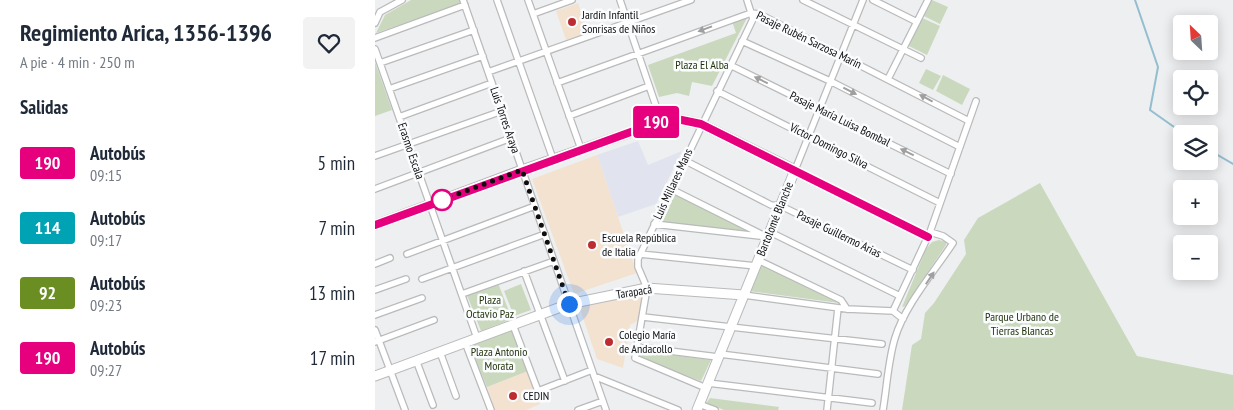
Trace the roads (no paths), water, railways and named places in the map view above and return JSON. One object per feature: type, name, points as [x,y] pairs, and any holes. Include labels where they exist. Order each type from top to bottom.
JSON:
[{"type":"street","points":[[375,23],[380,12],[402,0]]},
{"type":"street","points":[[497,0],[553,159]]},
{"type":"street","points":[[528,0],[581,149]]},
{"type":"street","points":[[533,14],[572,0]]},
{"type":"street","points":[[620,0],[661,121]]},
{"type":"street","points":[[488,72],[691,0]]},
{"type":"street","points":[[747,0],[751,13]]},
{"type":"street","points":[[803,0],[921,58]]},
{"type":"street","name":"Bartolomé Blanche","points":[[698,407],[863,0]]},
{"type":"street","points":[[873,0],[917,22]]},
{"type":"street","points":[[889,79],[928,0]]},
{"type":"street","points":[[375,38],[464,2]]},
{"type":"street","name":"Luis Torres Araya","points":[[464,2],[606,410]]},
{"type":"street","name":"Luis Millares Mans","points":[[647,288],[638,267],[641,254],[701,124],[753,19],[751,13]]},
{"type":"street","name":"Pasaje Rubén Sarzosa Marín","points":[[557,82],[751,13],[759,14],[969,121]]},
{"type":"street","points":[[380,63],[474,30]]},
{"type":"street","points":[[742,41],[830,82],[960,148]]},
{"type":"street","name":"Erasmo Escala","points":[[375,49],[477,338]]},
{"type":"street","points":[[389,89],[483,56]]},
{"type":"street","name":"Pasaje María Luisa Bombal","points":[[730,65],[951,174]]},
{"type":"street","points":[[399,117],[492,83]]},
{"type":"street","points":[[569,116],[649,86]]},
{"type":"street","name":"Víctor Domingo Silva","points":[[717,91],[941,203]]},
{"type":"street","points":[[903,319],[893,311],[929,234],[976,101]]},
{"type":"street","points":[[375,156],[502,111]]},
{"type":"street","points":[[375,225],[661,121],[672,118],[701,124],[929,234],[943,236],[953,243],[903,319],[893,345],[883,410]]},
{"type":"street","points":[[375,189],[511,138]]},
{"type":"street","name":"Pasaje Guillermo Arias","points":[[684,160],[771,205],[781,206],[913,270]]},
{"type":"street","points":[[671,189],[900,296]]},
{"type":"street","points":[[407,254],[535,206]]},
{"type":"street","points":[[654,224],[769,235]]},
{"type":"street","points":[[422,279],[545,234]]},
{"type":"street","points":[[641,254],[757,263],[841,300],[847,309]]},
{"type":"street","points":[[375,264],[390,258]]},
{"type":"street","points":[[462,294],[554,260]]},
{"type":"street","points":[[524,271],[565,381]]},
{"type":"street","points":[[375,290],[406,279]]},
{"type":"street","points":[[647,288],[635,358],[707,386],[872,403]]},
{"type":"street","name":"Tarapacá","points":[[375,376],[569,304],[647,288],[744,295],[847,309],[893,311]]},
{"type":"street","points":[[375,316],[422,298]]},
{"type":"street","points":[[827,410],[838,308]]},
{"type":"street","points":[[643,317],[882,344]]},
{"type":"street","points":[[377,341],[435,320]]},
{"type":"street","points":[[513,325],[538,391],[593,373],[678,410]]},
{"type":"street","points":[[375,330],[377,341],[405,410]]},
{"type":"street","points":[[465,342],[490,410]]},
{"type":"street","points":[[637,347],[878,374]]},
{"type":"street","points":[[439,352],[456,396]]},
{"type":"street","points":[[416,360],[433,405]]},
{"type":"street","points":[[578,410],[603,401]]},
{"type":"street","points":[[698,407],[715,410]]},
{"type":"waterway","points":[[1135,0],[1158,67],[1150,110],[1173,126]]},
{"type":"waterway","points":[[1218,155],[1233,164]]},
{"type":"place","name":"Jardín Infantil Sonrisas de Niños","points":[[572,22]]},
{"type":"place","name":"Escuela República de Italia","points":[[592,245]]},
{"type":"place","name":"Colegio María de Andacollo","points":[[609,342]]},
{"type":"place","name":"CEDIN","points":[[513,396]]},
{"type":"park label","name":"Plaza El Alba","points":[[702,65]]},
{"type":"park label","name":"Plaza Octavio Paz","points":[[490,307]]},
{"type":"park label","name":"Parque Urbano de Tierras Blancas","points":[[1022,324]]},
{"type":"park label","name":"Plaza Antonio Morata","points":[[499,359]]}]
